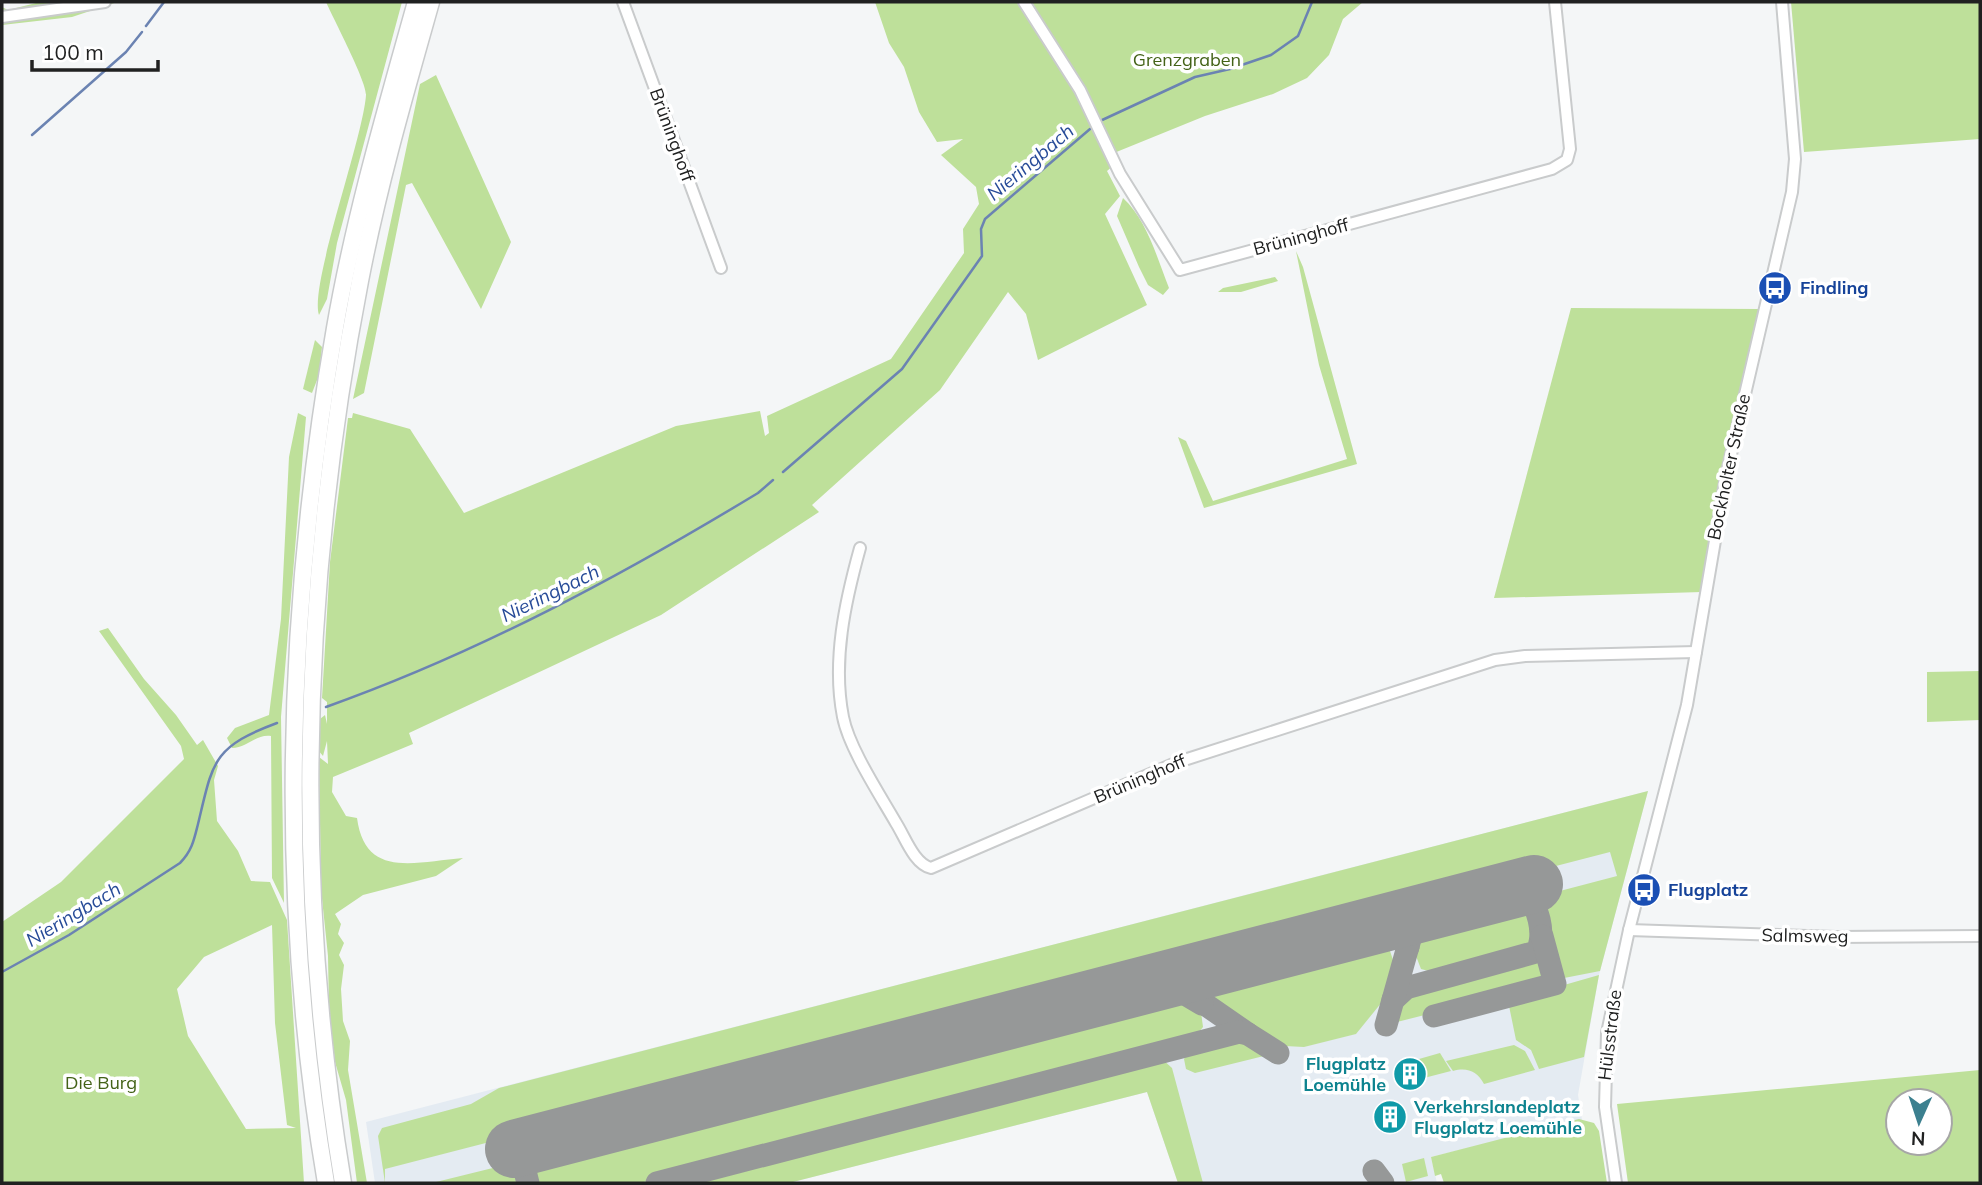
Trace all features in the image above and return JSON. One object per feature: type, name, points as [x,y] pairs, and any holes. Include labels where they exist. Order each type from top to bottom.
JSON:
[{"type":"highway","points":[[344,1183],[324,1043],[309,848],[310,703],[314,627],[329,470],[360,279],[388,158],[432,2]]},
{"type":"highway","points":[[424,28],[438,2]]},
{"type":"highway","points":[[327,1183],[319,1139],[302,985],[295,848],[294,725],[305,547],[313,469],[335,325],[372,163],[414,6]]},
{"type":"highway","points":[[318,1183],[319,1139]]},
{"type":"street","points":[[2,17],[105,2]]},
{"type":"street","name":"Brüninghoff","points":[[624,2],[721,268]]},
{"type":"street","name":"Brüninghoff","points":[[1024,2],[1080,90],[1120,174],[1180,270],[1552,169],[1567,160],[1570,149],[1555,2]]},
{"type":"street","name":"Bockholter Straße","points":[[1629,929],[1687,705],[1726,476],[1792,192],[1795,159],[1782,2]]},
{"type":"street","name":"Brüninghoff","points":[[860,548],[848,592],[841,638],[839,667],[843,719],[878,793],[919,860],[931,868],[1178,762],[1495,660],[1525,656],[1696,652]]},
{"type":"street","name":"Salmsweg","points":[[1629,929],[1823,937],[1980,936]]},
{"type":"street","name":"Hülsstraße","points":[[1616,1183],[1608,1144],[1604,1069],[1614,994],[1629,929]]},
{"type":"shaded area","points":[[1648,791],[1599,975],[1578,1095],[1582,1120],[1431,1157],[1437,1183],[1178,1183],[1147,1092],[789,1183],[375,1183],[366,1122]]},
{"type":"green space","points":[[117,2],[72,17],[2,25],[2,7],[8,10],[36,3]]},
{"type":"green space","points":[[326,2],[402,2],[337,243],[327,299],[319,315],[318,299],[322,275],[366,95],[356,64]]},
{"type":"green space","name":"Grenzgraben","points":[[875,2],[1363,2],[1343,19],[1329,55],[1307,78],[1273,94],[1205,116],[1109,155],[1114,165],[1107,171],[1120,196],[1105,214],[1147,305],[1038,360],[1026,314],[1008,292],[940,390],[812,505],[819,512],[661,615],[409,733],[413,744],[333,777],[332,792],[346,816],[357,818],[362,837],[370,851],[381,859],[410,863],[463,858],[436,876],[363,895],[335,914],[341,924],[338,934],[344,943],[339,955],[344,965],[341,989],[343,1021],[350,1041],[348,1070],[367,1183],[357,1183],[346,1100],[335,1062],[329,1011],[328,956],[321,889],[319,757],[328,764],[327,741],[323,756],[318,750],[320,719],[325,715],[327,724],[327,702],[322,698],[330,562],[348,418],[352,418],[353,413],[410,429],[464,513],[676,426],[760,411],[765,436],[769,433],[767,416],[891,359],[964,253],[963,229],[979,204],[976,187],[941,155],[963,139],[937,142],[919,112],[904,67],[889,43]]},
{"type":"green space","points":[[1791,2],[1980,2],[1980,139],[1804,152]]},
{"type":"green space","points":[[436,75],[511,242],[481,309],[412,183],[406,185],[364,393],[353,399],[420,84]]},
{"type":"green space","points":[[1123,198],[1139,217],[1150,240],[1169,288],[1163,295],[1148,285],[1117,216]]},
{"type":"green space","points":[[1296,251],[1303,267],[1357,464],[1204,508],[1178,437],[1186,441],[1213,501],[1347,459],[1319,365]]},
{"type":"green space","points":[[1275,277],[1278,281],[1241,292],[1218,292],[1223,288]]},
{"type":"green space","points":[[1571,308],[1760,309],[1702,592],[1494,598]]},
{"type":"green space","points":[[315,340],[322,347],[319,375],[312,393],[303,389]]},
{"type":"green space","points":[[298,413],[306,417],[281,717],[284,903],[272,878],[271,736],[260,737],[232,748],[227,738],[235,728],[269,715],[281,619],[289,457]]},
{"type":"green space","name":"Die Burg","points":[[108,628],[144,679],[176,715],[197,745],[203,740],[218,766],[214,780],[217,821],[238,851],[251,881],[270,882],[287,920],[304,1183],[2,1183],[2,922],[61,882],[184,759],[181,746],[99,631]],"holes":[[[272,925],[275,1023],[287,1125],[296,1128],[246,1129],[188,1036],[177,989],[204,957]]]},
{"type":"green space","points":[[1980,671],[1980,720],[1927,722],[1927,672]]},
{"type":"green space","points":[[1648,791],[1600,971],[1559,979],[1537,897],[1617,876],[1610,852],[385,1169],[385,1183],[378,1136],[382,1128],[471,1104],[499,1088]]},
{"type":"green space","points":[[1517,904],[1529,911],[1536,933],[1528,951],[1440,974],[1421,969],[1416,956],[1425,928]]},
{"type":"green space","points":[[1372,940],[1388,945],[1393,960],[1382,1002],[1356,1034],[1304,1047],[1285,1046],[1268,1041],[1216,1005],[1214,990],[1220,979]]},
{"type":"green space","points":[[1538,959],[1544,962],[1549,979],[1547,984],[1397,1022],[1403,1000],[1410,992]]},
{"type":"green space","points":[[1599,975],[1584,1057],[1539,1069],[1531,1050],[1516,1040],[1508,1001]]},
{"type":"green space","points":[[1167,993],[1175,994],[1201,1012],[1203,1027],[1194,1038],[640,1183],[533,1183],[532,1169],[535,1162],[549,1154]]},
{"type":"green space","points":[[1242,1037],[1269,1052],[1268,1055],[1195,1073],[1186,1069],[1184,1059],[1190,1050]]},
{"type":"green space","points":[[1514,1045],[1525,1051],[1535,1070],[1484,1084],[1471,1071],[1453,1071],[1446,1061]]},
{"type":"green space","points":[[1440,1053],[1451,1071],[1424,1078],[1419,1059]]},
{"type":"green space","points":[[1161,1058],[1172,1068],[1203,1183],[1178,1183],[1147,1092],[789,1183],[676,1183]]},
{"type":"green space","points":[[1980,1070],[1980,1183],[1628,1183],[1617,1104]]},
{"type":"green space","points":[[1579,1119],[1594,1123],[1599,1131],[1607,1183],[1444,1183],[1441,1174],[1435,1176],[1431,1157]]},
{"type":"green space","points":[[1424,1158],[1428,1176],[1406,1182],[1402,1164]]},
{"type":"green space","points":[[517,1162],[523,1183],[432,1183]]},
{"type":"waterway","points":[[146,26],[164,2]]},
{"type":"waterway","name":"Nieringbach","points":[[1100,121],[1195,77],[1271,55],[1298,36],[1312,2]]},
{"type":"waterway","points":[[32,135],[126,52],[142,32]]},
{"type":"waterway","name":"Nieringbach","points":[[783,472],[902,369],[982,256],[981,229],[985,219],[1090,129]]},
{"type":"waterway","name":"Nieringbach","points":[[326,707],[383,686],[548,611],[706,524],[758,493],[773,480]]},
{"type":"waterway","name":"Nieringbach","points":[[2,972],[69,935],[180,863],[192,845],[212,771],[219,759],[239,740],[277,723]]},
{"type":"taxiway","points":[[1393,1000],[1406,988],[1536,952],[1541,929],[1532,903],[1522,892],[1504,892]]},
{"type":"taxiway","points":[[1386,1025],[1414,925],[1427,912]]},
{"type":"taxiway","points":[[1378,926],[1388,924],[1402,930],[1408,947]]},
{"type":"taxiway","points":[[1434,1016],[1555,984],[1542,936]]},
{"type":"taxiway","points":[[1210,970],[1196,980],[1196,998],[1248,1034]]},
{"type":"taxiway","points":[[1157,984],[1170,985],[1202,1004]]},
{"type":"taxiway","points":[[657,1183],[1239,1032],[1248,1034],[1278,1053]]},
{"type":"taxiway","points":[[528,1183],[525,1160],[532,1147],[538,1143]]},
{"type":"taxiway","points":[[1374,1171],[1383,1183]]},
{"type":"runway","points":[[514,1149],[1534,884]]},
{"type":"place","name":"Findling","points":[[1775,288]]},
{"type":"place","name":"Flugplatz","points":[[1644,890]]},
{"type":"place","name":"Flugplatz Loemühle","points":[[1410,1074]]},
{"type":"place","name":"Verkehrslandeplatz Flugplatz Loemühle","points":[[1390,1117]]}]
